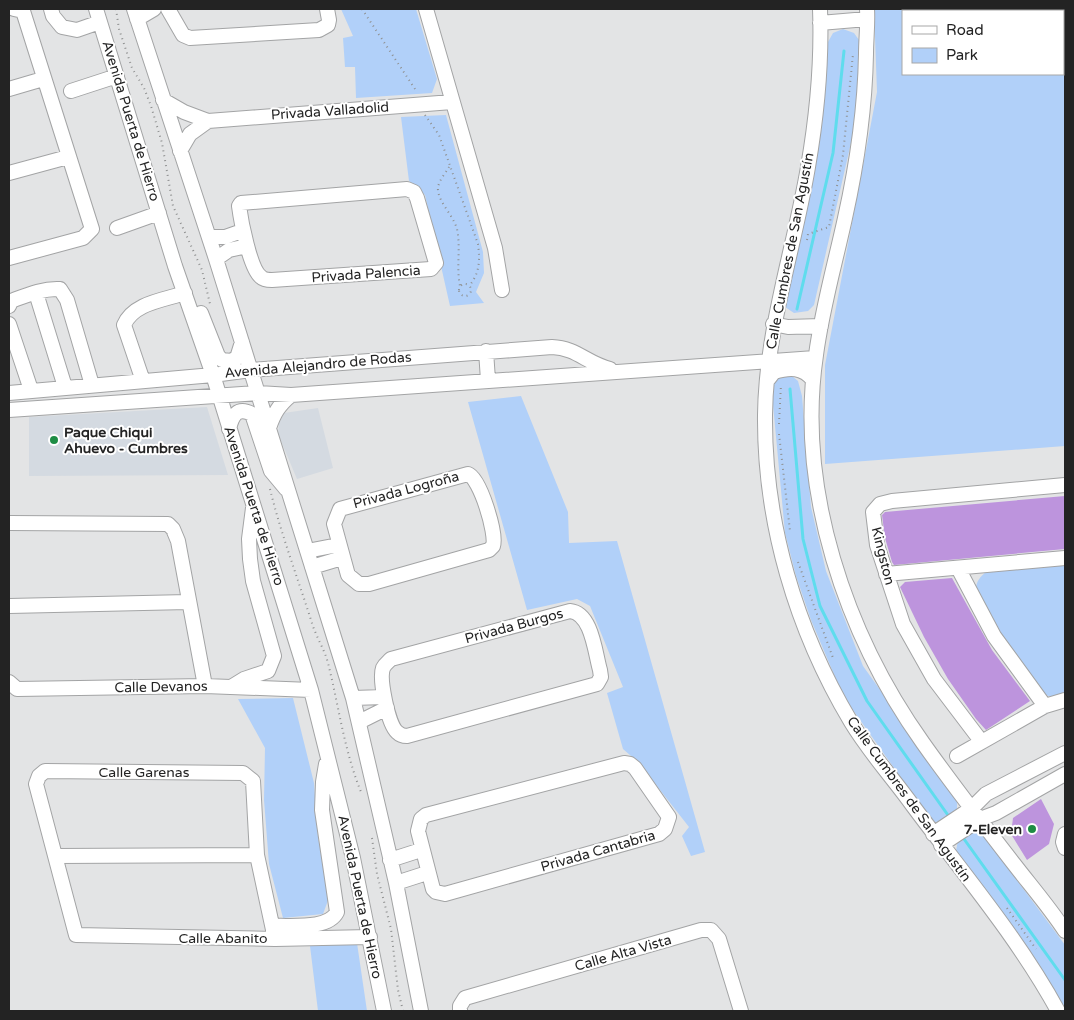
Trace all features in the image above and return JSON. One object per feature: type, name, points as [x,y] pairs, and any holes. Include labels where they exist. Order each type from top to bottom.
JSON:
[{"type":"street","points":[[9,258],[83,238],[90,234],[92,229],[44,79],[28,22],[23,11],[12,9]]},
{"type":"street","points":[[51,9],[53,16],[62,27],[77,30],[98,16]]},
{"type":"street","points":[[154,9],[136,14],[251,370],[359,722],[396,883],[421,1011]]},
{"type":"street","points":[[168,9],[183,35],[190,38],[319,30],[328,25],[329,20],[326,9]]},
{"type":"street","points":[[426,9],[495,248],[502,290]]},
{"type":"street","points":[[820,16],[867,14],[865,90],[859,146],[820,326],[813,380],[813,453],[823,519],[833,561],[847,601],[869,652],[922,742],[1065,932]]},
{"type":"street","name":"Avenida Puerta de Hierro","points":[[98,16],[311,690],[353,858],[383,1011]]},
{"type":"street","name":"Calle Cumbres de San Agustín","points":[[820,16],[816,111],[808,169],[773,324],[768,360],[765,424],[771,500],[778,541],[792,592],[826,676],[852,724],[1006,929],[1058,1011]]},
{"type":"street","points":[[71,91],[117,76]]},
{"type":"street","points":[[9,89],[44,79]]},
{"type":"street","name":"Privada Valladolid","points":[[164,100],[184,112],[208,121],[452,102]]},
{"type":"street","points":[[180,151],[190,134],[208,121]]},
{"type":"street","points":[[9,173],[68,156]]},
{"type":"street","name":"Privada Palencia","points":[[407,189],[414,192],[417,198],[436,265],[431,269],[267,280],[256,272],[247,246],[242,231],[239,206],[243,202],[407,189]]},
{"type":"street","points":[[116,228],[159,213]]},
{"type":"street","points":[[208,236],[225,237],[242,231]]},
{"type":"street","points":[[216,259],[229,250],[247,246]]},
{"type":"street","points":[[143,381],[124,325],[128,316],[137,309],[183,288],[197,304],[218,356],[222,360],[232,361],[237,358],[242,342]]},
{"type":"street","points":[[9,306],[12,300],[51,289],[60,290],[67,300],[92,385]]},
{"type":"street","points":[[36,293],[65,387]]},
{"type":"street","points":[[9,324],[31,390]]},
{"type":"street","points":[[773,324],[788,327],[820,326]]},
{"type":"street","name":"Avenida Alejandro de Rodas","points":[[9,393],[251,370],[486,351],[563,347],[578,354],[588,362],[622,372]]},
{"type":"street","points":[[486,351],[488,380]]},
{"type":"street","points":[[570,374],[576,368],[578,354]]},
{"type":"street","name":"Avenida Alejandro de Rodas","points":[[9,410],[218,395],[258,393],[291,395],[815,358]]},
{"type":"street","points":[[767,381],[774,372],[797,369],[808,373],[813,380]]},
{"type":"street","points":[[269,428],[273,415],[280,403],[291,395]]},
{"type":"street","points":[[229,428],[232,416],[238,411],[246,410],[252,414],[271,471],[288,491]]},
{"type":"street","name":"Privada Logroña","points":[[468,474],[473,475],[478,484],[494,536],[493,546],[489,550],[362,585],[354,582],[348,574],[340,552],[334,524],[340,509],[468,474]]},
{"type":"street","name":"Kingston","points":[[981,741],[934,679],[903,624],[877,545],[873,515],[880,504],[1065,485]]},
{"type":"street","points":[[231,687],[244,679],[268,671],[274,656],[253,581],[249,538],[253,503]]},
{"type":"street","points":[[9,522],[168,524],[173,529],[178,541],[205,686]]},
{"type":"street","points":[[307,551],[340,552]]},
{"type":"street","points":[[312,567],[340,552]]},
{"type":"street","points":[[886,574],[1065,558]]},
{"type":"street","points":[[958,568],[994,636],[1045,706]]},
{"type":"street","points":[[9,606],[188,602]]},
{"type":"street","name":"Privada Burgos","points":[[570,611],[579,614],[586,623],[601,677],[597,684],[407,736],[398,734],[393,728],[386,703],[382,669],[391,659],[570,611]]},
{"type":"street","name":"Calle Devanos","points":[[10,684],[17,689],[205,686],[311,690]]},
{"type":"street","points":[[352,698],[386,703]]},
{"type":"street","points":[[957,756],[1045,706],[1065,700]]},
{"type":"street","points":[[359,722],[386,703]]},
{"type":"street","points":[[976,814],[986,794],[1065,754]]},
{"type":"street","name":"Calle Abanito","points":[[274,932],[331,920],[337,912],[322,810],[323,782],[327,760]]},
{"type":"street","name":"Privada Cantabria","points":[[624,763],[630,764],[635,768],[669,817],[665,829],[658,834],[445,894],[436,892],[433,889],[428,873],[421,850],[418,825],[426,816],[624,763]]},
{"type":"street","name":"Calle Garenas","points":[[56,856],[36,784],[39,776],[45,771],[243,773],[253,781],[257,855]]},
{"type":"street","points":[[937,839],[976,814],[996,813],[1065,774]]},
{"type":"street","points":[[1065,834],[1063,842],[1065,848]]},
{"type":"street","points":[[390,860],[421,850]]},
{"type":"street","points":[[56,856],[257,855],[274,932]]},
{"type":"street","name":"Calle Abanito","points":[[56,856],[76,935],[274,932],[370,937]]},
{"type":"street","points":[[396,883],[428,873]]},
{"type":"street","name":"Calle Alta Vista","points":[[460,1011],[460,1006],[465,998],[701,930],[711,930],[718,939],[741,1011]]},
{"type":"path","points":[[116,9],[119,29],[132,68],[144,88],[162,144],[173,206],[202,270],[211,307]]},
{"type":"path","points":[[362,9],[421,98],[424,113],[440,135],[449,167],[478,244],[480,261],[476,277],[469,286]]},
{"type":"path","points":[[808,234],[829,227],[843,155],[853,52]]},
{"type":"path","points":[[449,167],[438,185],[438,191],[456,227],[459,243],[459,292],[466,297],[472,291],[469,286],[464,284],[460,286]]},
{"type":"path","points":[[270,489],[282,536],[295,569],[311,623],[328,661],[345,747],[363,796]]},
{"type":"path","points":[[372,837],[377,874],[391,929],[398,990],[403,1011]]},
{"type":"shaded area","points":[[207,407],[228,475],[29,476],[29,417]]},
{"type":"shaded area","points":[[318,408],[333,468],[297,479],[278,434],[279,423],[284,413]]},
{"type":"green space","points":[[341,9],[416,9],[437,79],[432,93],[356,98],[355,67],[345,67],[343,38],[353,36]]},
{"type":"green space","points":[[874,9],[1065,9],[1065,446],[825,464],[825,365],[877,92]]},
{"type":"green space","points":[[843,29],[854,33],[859,40],[858,112],[814,305],[808,311],[794,313],[785,307],[822,126],[828,42],[833,33]]},
{"type":"green space","points":[[446,115],[483,252],[484,273],[476,292],[484,303],[450,306],[425,195],[409,181],[401,117]]},
{"type":"green space","points":[[787,372],[798,381],[802,396],[811,507],[826,571],[863,666],[957,797],[957,812],[945,821],[935,822],[928,816],[843,696],[811,620],[796,576],[785,533],[771,383]]},
{"type":"green space","points":[[521,396],[568,512],[569,543],[617,541],[705,852],[691,856],[682,836],[689,827],[638,762],[623,749],[607,693],[623,687],[590,606],[577,599],[527,610],[468,402]]},
{"type":"green space","points":[[1065,564],[1065,695],[1052,697],[1041,691],[1004,639],[976,587],[979,579],[987,571]]},
{"type":"green space","points":[[293,698],[314,783],[318,837],[330,895],[323,914],[283,918],[269,864],[264,800],[265,748],[238,699]]},
{"type":"green space","points":[[968,831],[982,833],[1065,945],[1065,1011],[1021,939],[956,851],[958,840]]},
{"type":"green space","points":[[357,943],[367,1011],[318,1011],[310,946]]},
{"type":"building","points":[[1065,496],[1065,549],[894,565],[892,562],[885,538],[882,515],[885,512]]},
{"type":"building","points":[[952,578],[992,650],[1030,701],[986,730],[948,679],[924,637],[900,587],[905,582]]},
{"type":"building","name":"7-Eleven","points":[[1041,799],[1054,824],[1049,844],[1027,860],[1011,834],[1013,818]]},
{"type":"waterway","points":[[797,309],[833,153],[844,51]]},
{"type":"waterway","points":[[790,389],[803,539],[820,606],[867,701],[950,818]]},
{"type":"waterway","points":[[964,839],[1065,980]]},
{"type":"place","name":"Paque Chiqui Ahuevo - Cumbres","points":[[54,440]]},
{"type":"place","name":"7-Eleven","points":[[1032,829]]}]
